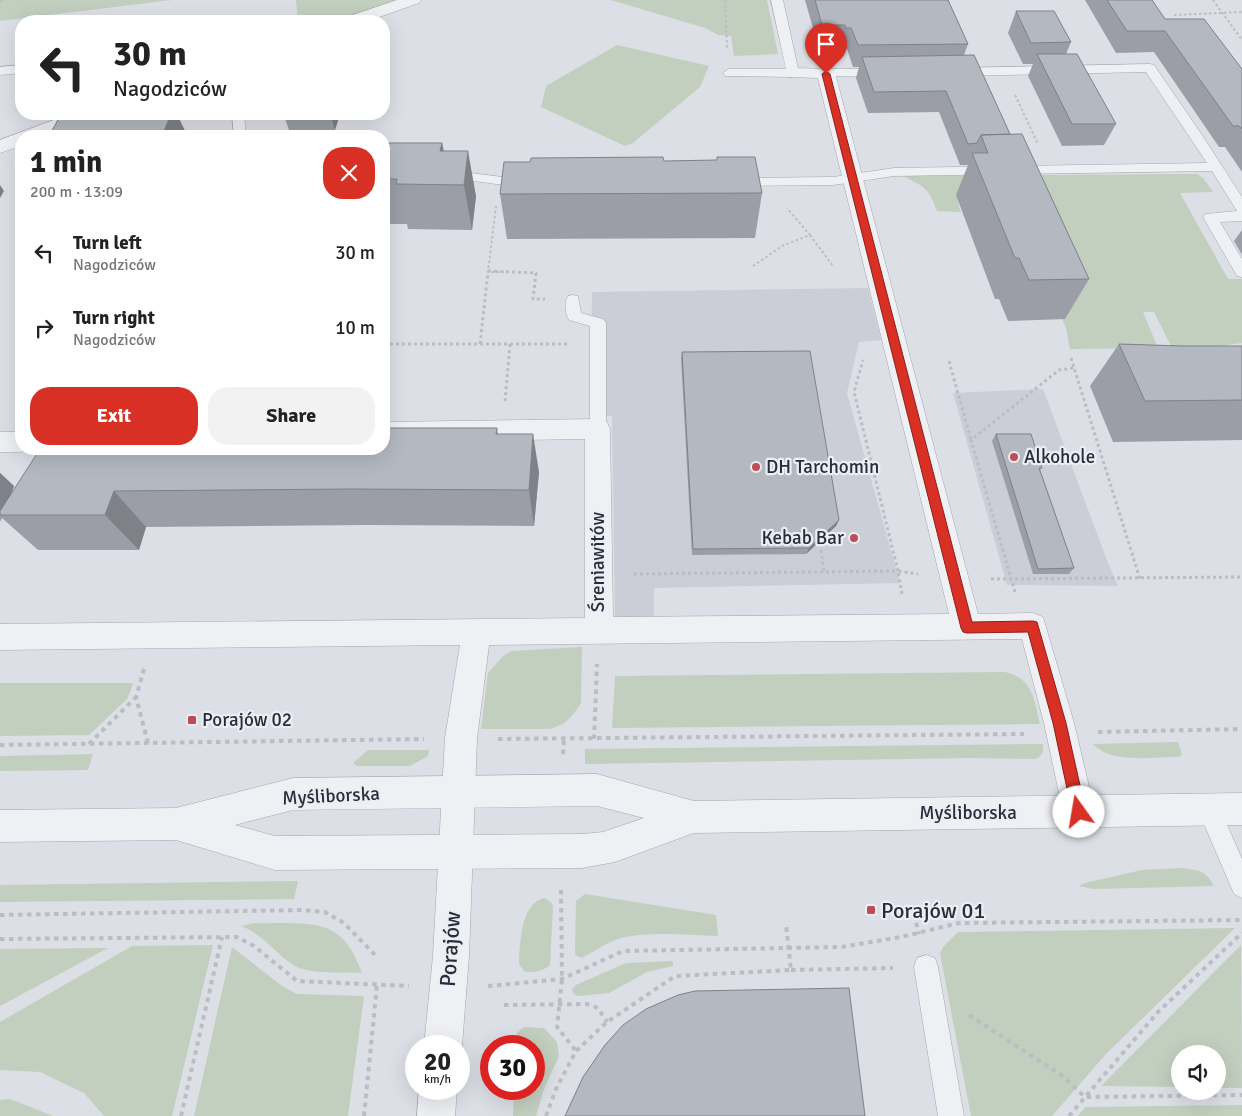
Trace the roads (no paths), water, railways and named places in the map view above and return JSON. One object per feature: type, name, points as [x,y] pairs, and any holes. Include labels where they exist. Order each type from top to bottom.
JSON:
[{"type":"street","points":[[370,15],[413,0]]},
{"type":"street","points":[[793,73],[826,74],[967,628]]},
{"type":"street","points":[[44,130],[70,120]]},
{"type":"street","points":[[0,147],[15,141]]},
{"type":"street","points":[[390,432],[598,429]]},
{"type":"street","name":"Śreniawitów","points":[[598,429],[598,630],[1028,626],[1062,733],[1079,812]]},
{"type":"street","points":[[0,442],[15,442]]},
{"type":"street","points":[[0,638],[154,634],[598,630]]},
{"type":"street","points":[[455,852],[461,738],[476,632]]},
{"type":"street","name":"Myśliborska","points":[[0,826],[176,824],[293,794],[597,790],[694,817]]},
{"type":"street","name":"Myśliborska","points":[[176,824],[276,853],[455,852],[593,850],[606,848],[675,822],[694,817],[1242,810]]},
{"type":"street","name":"Porajów","points":[[444,1035],[455,852]]},
{"type":"street","points":[[436,1116],[437,1100]]},
{"type":"lane","points":[[729,74],[793,73],[777,0]]},
{"type":"lane","points":[[946,72],[1150,68],[1196,135],[1242,208]]},
{"type":"lane","points":[[0,71],[15,70]]},
{"type":"lane","points":[[826,74],[896,73]]},
{"type":"lane","points":[[718,182],[852,179],[894,172],[1215,167]]},
{"type":"lane","points":[[430,174],[473,176],[498,181],[544,184]]},
{"type":"lane","points":[[1242,214],[1239,217],[1210,217],[1242,272]]},
{"type":"lane","points":[[573,300],[574,316],[598,323],[598,429]]},
{"type":"lane","points":[[1209,810],[1242,886]]},
{"type":"lane","points":[[927,979],[951,1116]]},
{"type":"place","name":"Alkohole","points":[[1014,457]]},
{"type":"place","name":"DH Tarchomin","points":[[756,467]]},
{"type":"place","name":"Kebab Bar","points":[[854,538]]},
{"type":"place","name":"Porajów 02","points":[[192,720]]},
{"type":"place","name":"Porajów 01","points":[[871,910]]}]
